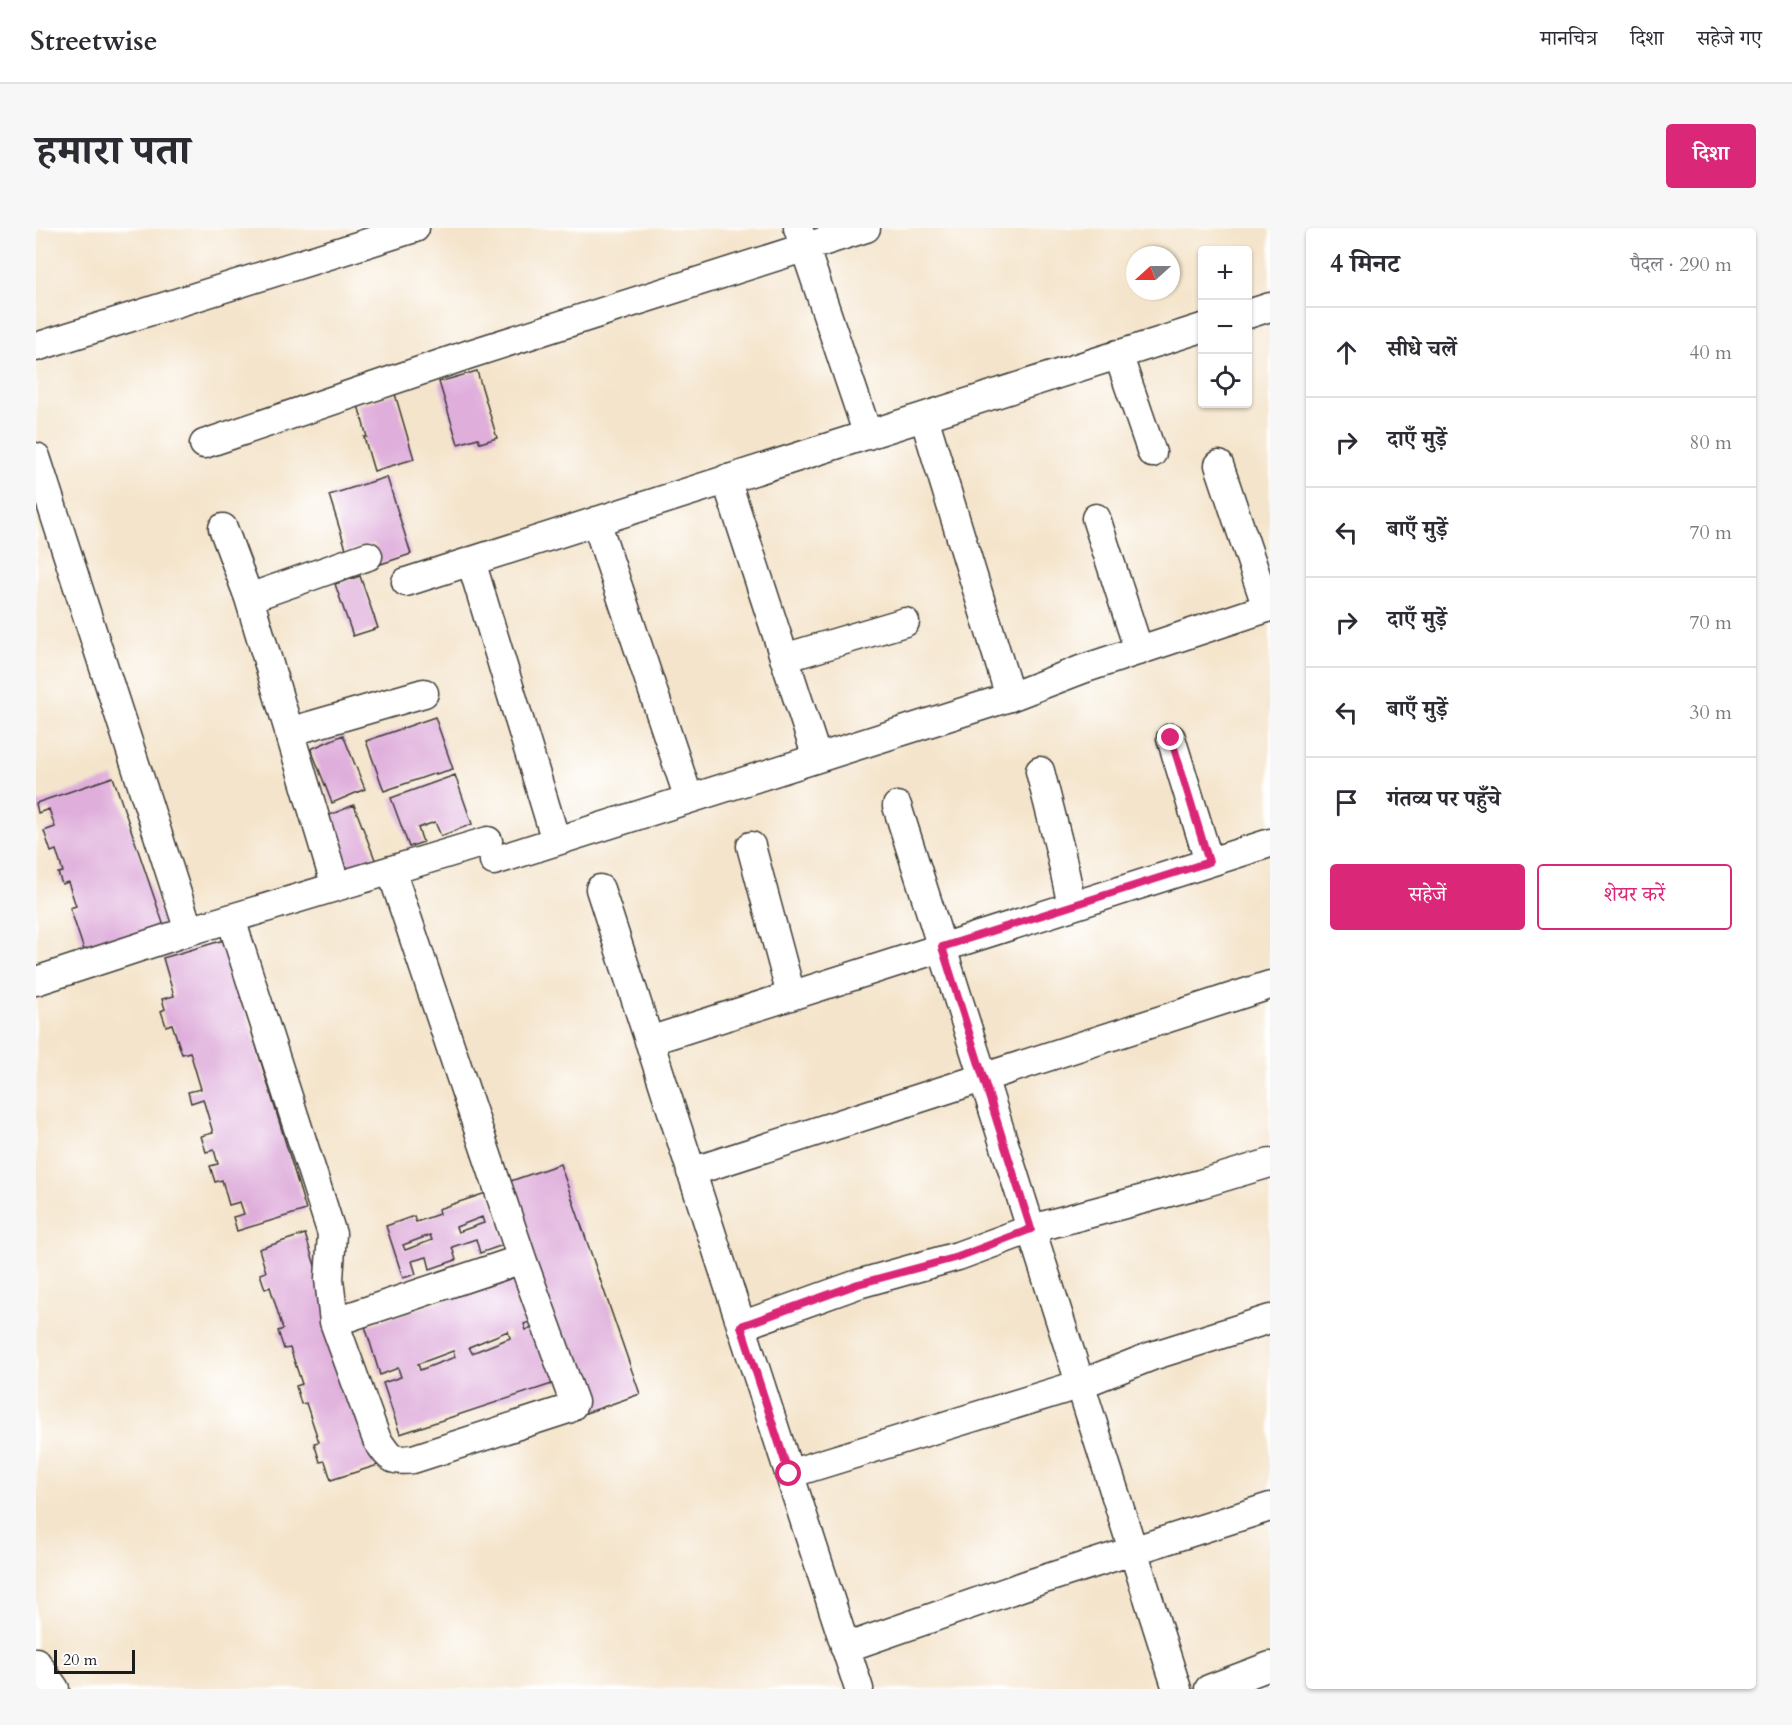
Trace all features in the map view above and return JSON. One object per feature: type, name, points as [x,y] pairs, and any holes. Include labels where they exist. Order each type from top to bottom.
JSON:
[{"type":"street","points":[[36,347],[415,228]]},
{"type":"street","points":[[204,444],[801,238],[866,228]]},
{"type":"street","points":[[801,238],[868,435]]},
{"type":"street","points":[[1252,313],[1270,307]]},
{"type":"street","points":[[406,582],[1198,330]]},
{"type":"street","points":[[1118,354],[1152,453]]},
{"type":"street","points":[[924,417],[1010,697]]},
{"type":"street","points":[[36,456],[189,931]]},
{"type":"street","points":[[36,981],[189,931],[391,870],[556,841],[1010,697],[1083,669],[1269,607],[1220,465]]},
{"type":"street","points":[[726,479],[818,758]]},
{"type":"street","points":[[1096,518],[1139,651]]},
{"type":"street","points":[[596,521],[689,799]]},
{"type":"street","points":[[223,528],[249,598],[336,887]]},
{"type":"street","points":[[249,598],[368,556]]},
{"type":"street","points":[[471,561],[556,841]]},
{"type":"street","points":[[784,658],[905,622]]},
{"type":"street","points":[[289,732],[424,693]]},
{"type":"street","points":[[1171,738],[1209,862]]},
{"type":"street","points":[[1040,771],[1072,906]]},
{"type":"street","points":[[897,806],[1177,1689]]},
{"type":"street","points":[[649,1041],[1270,843]]},
{"type":"street","points":[[752,846],[791,995]]},
{"type":"street","points":[[231,919],[332,1234],[329,1279],[334,1322],[377,1440],[387,1455],[397,1461],[413,1459],[568,1409],[574,1402],[522,1259],[391,870]]},
{"type":"street","points":[[600,889],[859,1689]]},
{"type":"street","points":[[691,1172],[1270,985]]},
{"type":"street","points":[[741,1326],[858,1284],[958,1257],[1031,1229],[1270,1163]]},
{"type":"street","points":[[334,1322],[522,1259]]},
{"type":"street","points":[[789,1474],[1081,1384],[1152,1356],[1270,1319]]},
{"type":"street","points":[[845,1648],[1032,1583],[1270,1507]]},
{"type":"street","points":[[36,1662],[55,1689]]},
{"type":"street","points":[[1209,1689],[1270,1666]]},
{"type":"building","points":[[477,371],[497,438],[480,443],[478,438],[458,444],[439,382]]},
{"type":"building","points":[[395,394],[414,459],[374,471],[358,405]]},
{"type":"building","points":[[387,477],[411,554],[381,564],[374,544],[347,552],[329,495]]},
{"type":"building","points":[[360,576],[378,628],[353,636],[335,584]]},
{"type":"building","points":[[435,717],[453,769],[384,791],[366,741]]},
{"type":"building","points":[[343,735],[365,789],[332,803],[311,749]]},
{"type":"building","points":[[455,775],[472,824],[441,836],[435,822],[418,828],[423,842],[409,847],[391,798]]},
{"type":"building","points":[[113,777],[165,929],[86,956],[70,908],[76,906],[68,882],[62,884],[58,873],[63,872],[56,850],[51,852],[44,831],[55,827],[49,809],[38,813],[36,803]]},
{"type":"building","points":[[354,805],[376,862],[342,875],[320,819]]},
{"type":"building","points":[[224,940],[306,1210],[237,1231],[233,1217],[244,1214],[240,1202],[229,1205],[222,1180],[215,1182],[210,1166],[218,1164],[214,1150],[206,1152],[201,1136],[213,1133],[203,1099],[191,1103],[188,1092],[201,1089],[190,1052],[182,1054],[172,1024],[166,1026],[161,1011],[165,1009],[162,999],[174,996],[163,958]]},
{"type":"building","points":[[560,1164],[640,1394],[583,1414],[505,1183]]},
{"type":"building","points":[[489,1192],[506,1244],[480,1253],[476,1239],[452,1247],[456,1260],[430,1269],[427,1257],[412,1261],[416,1274],[403,1278],[386,1226],[414,1216],[416,1222],[439,1214],[438,1209]],"holes":[[[482,1217],[484,1223],[458,1232],[456,1227]],[[430,1235],[432,1240],[405,1250],[403,1245]]]},
{"type":"building","points":[[305,1234],[378,1465],[331,1480],[325,1461],[320,1462],[314,1443],[319,1442],[306,1403],[301,1404],[296,1386],[302,1384],[290,1348],[284,1349],[278,1331],[283,1329],[270,1287],[265,1289],[260,1274],[266,1272],[259,1249]]},
{"type":"building","points":[[525,1274],[540,1318],[524,1324],[526,1330],[543,1325],[561,1381],[400,1434],[383,1383],[401,1377],[398,1368],[380,1375],[365,1326]],"holes":[[[508,1331],[510,1338],[472,1353],[469,1347]],[[453,1351],[455,1357],[420,1370],[418,1364]]]},
{"type":"route","points":[[789,1474],[741,1326],[858,1284],[958,1257],[1031,1229],[942,947],[1209,862],[1171,738]]}]
